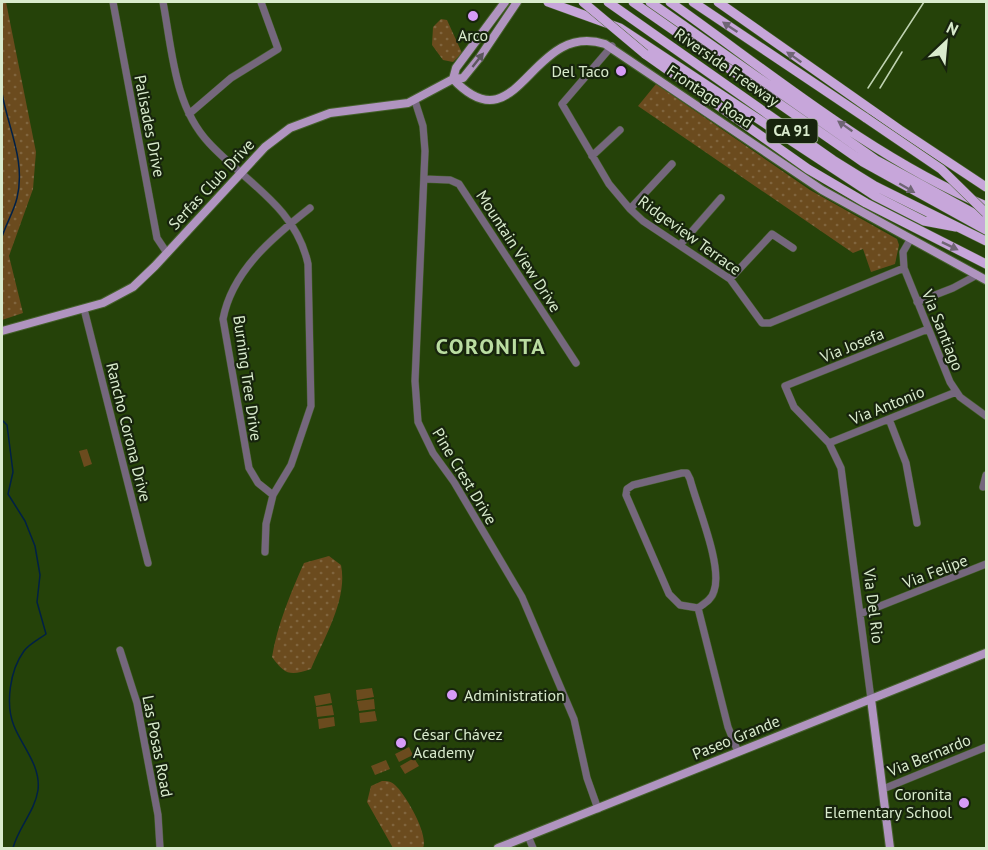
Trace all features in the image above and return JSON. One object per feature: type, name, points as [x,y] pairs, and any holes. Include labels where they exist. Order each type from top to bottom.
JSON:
[{"type":"highway","points":[[548,2],[620,28],[875,196],[924,221],[956,227]]},
{"type":"highway","points":[[583,2],[645,54],[808,169],[866,203],[987,264]]},
{"type":"highway","name":"Riverside Freeway","points":[[608,2],[833,160],[875,186],[987,241]]},
{"type":"highway","points":[[633,2],[863,162],[987,230]]},
{"type":"highway","points":[[650,2],[876,160],[987,219]]},
{"type":"highway","name":"Riverside Freeway","points":[[670,2],[867,142],[906,166],[987,207]]},
{"type":"highway","points":[[693,2],[941,170],[987,213]]},
{"type":"highway","points":[[718,2],[900,130],[987,187]]},
{"type":"main road","points":[[453,79],[456,68],[505,2]]},
{"type":"main road","name":"Serfas Club Drive","points":[[2,331],[84,309],[118,297],[133,287],[276,137],[305,120],[330,113],[382,108],[415,101],[453,79],[463,78],[517,2]]},
{"type":"main road","name":"Frontage Road","points":[[453,79],[472,96],[484,99],[496,98],[511,94],[544,58],[570,43],[595,40],[612,46],[822,190],[987,280]]},
{"type":"main road","name":"Paseo Grande","points":[[498,849],[987,653]]},
{"type":"main road","name":"Via Del Rio","points":[[871,699],[890,849]]},
{"type":"street","name":"Palisades Drive","points":[[113,2],[154,224],[160,245],[167,253]]},
{"type":"street","points":[[163,2],[178,85],[189,114],[208,142],[243,172],[291,223],[304,245],[308,264],[311,406],[291,465],[273,495],[266,524],[265,552]]},
{"type":"street","points":[[189,114],[231,78],[278,48],[261,2]]},
{"type":"street","name":"Ridgeview Terrace","points":[[612,46],[562,104],[609,184],[630,209],[730,279],[748,301],[758,320],[762,323],[770,323],[904,268]]},
{"type":"street","name":"Pine Crest Drive","points":[[415,101],[425,138],[415,381],[418,422],[433,453],[454,482],[522,597],[574,719],[589,786],[598,809]]},
{"type":"street","points":[[592,156],[620,130]]},
{"type":"street","points":[[630,209],[672,164]]},
{"type":"street","name":"Mountain View Drive","points":[[424,178],[450,180],[459,184],[576,363]]},
{"type":"street","points":[[680,245],[721,198]]},
{"type":"street","name":"Burning Tree Drive","points":[[273,495],[258,483],[249,468],[223,319],[226,301],[237,278],[291,223],[310,208]]},
{"type":"street","points":[[730,279],[772,234],[793,248]]},
{"type":"street","points":[[904,268],[903,252],[910,240]]},
{"type":"street","name":"Via Santiago","points":[[904,268],[956,392],[987,416]]},
{"type":"street","points":[[917,302],[953,288],[977,275]]},
{"type":"street","name":"Rancho Corona Drive","points":[[84,309],[148,563]]},
{"type":"street","name":"Via Josefa","points":[[785,386],[928,329]]},
{"type":"street","name":"Via Del Rio","points":[[785,386],[794,407],[829,443],[841,468],[871,699]]},
{"type":"street","name":"Via Antonio","points":[[829,443],[956,392]]},
{"type":"street","points":[[889,419],[906,463],[917,523]]},
{"type":"street","points":[[687,473],[709,541],[716,581],[711,596],[698,608],[680,604],[669,594],[626,495],[627,489],[633,485],[687,473]]},
{"type":"street","points":[[983,487],[987,475]]},
{"type":"street","name":"Via Felipe","points":[[860,614],[987,564]]},
{"type":"street","points":[[698,608],[728,727],[738,753]]},
{"type":"street","name":"Las Posas Road","points":[[120,650],[137,703],[158,815],[159,849]]},
{"type":"street","name":"Via Bernardo","points":[[883,789],[987,747]]},
{"type":"street","points":[[528,836],[533,849]]},
{"type":"green space","points":[[2,2],[6,2],[36,152],[33,189],[9,256],[23,313],[2,320]]},
{"type":"green space","points":[[441,19],[447,20],[462,53],[453,62],[443,60],[432,45],[433,27]]},
{"type":"green space","points":[[656,84],[810,190],[897,239],[899,245],[895,264],[871,272],[863,249],[853,253],[638,106]]},
{"type":"green space","points":[[87,449],[92,464],[84,467],[79,451]]},
{"type":"green space","points":[[329,556],[341,565],[341,591],[334,618],[311,669],[298,673],[285,671],[272,657],[285,609],[304,563]]},
{"type":"green space","points":[[372,688],[374,697],[357,700],[356,690]]},
{"type":"green space","points":[[330,693],[332,703],[316,706],[314,696]]},
{"type":"green space","points":[[374,699],[375,709],[359,711],[357,701]]},
{"type":"green space","points":[[332,705],[334,715],[317,717],[316,707]]},
{"type":"green space","points":[[375,711],[377,721],[360,723],[359,713]]},
{"type":"green space","points":[[334,717],[335,726],[319,729],[318,719]]},
{"type":"green space","points":[[409,747],[413,755],[399,762],[395,754]]},
{"type":"green space","points":[[414,758],[419,766],[405,774],[400,766]]},
{"type":"green space","points":[[386,760],[390,769],[375,775],[371,766]]},
{"type":"green space","points":[[382,781],[395,785],[410,806],[423,834],[423,848],[393,848],[367,802],[371,786]]},
{"type":"waterway","points":[[2,93],[19,171],[17,198],[2,237]]},
{"type":"waterway","points":[[2,420],[7,425],[13,472],[8,494],[25,521],[35,546],[40,575],[37,602],[46,634],[24,651],[15,668],[10,687],[11,717],[17,734],[34,764],[38,781],[34,805],[13,848]]},
{"type":"railway","points":[[868,88],[924,2]]},
{"type":"railway","points":[[880,88],[902,52]]},
{"type":"place","name":"Arco","points":[[473,16]]},
{"type":"place","name":"Del Taco","points":[[621,71]]},
{"type":"place","name":"Administration","points":[[452,695]]},
{"type":"place","name":"César Chávez Academy","points":[[401,743]]},
{"type":"place","name":"Coronita Elementary School","points":[[964,803]]},
{"type":"district","name":"CORONITA","points":[[491,346]]}]
